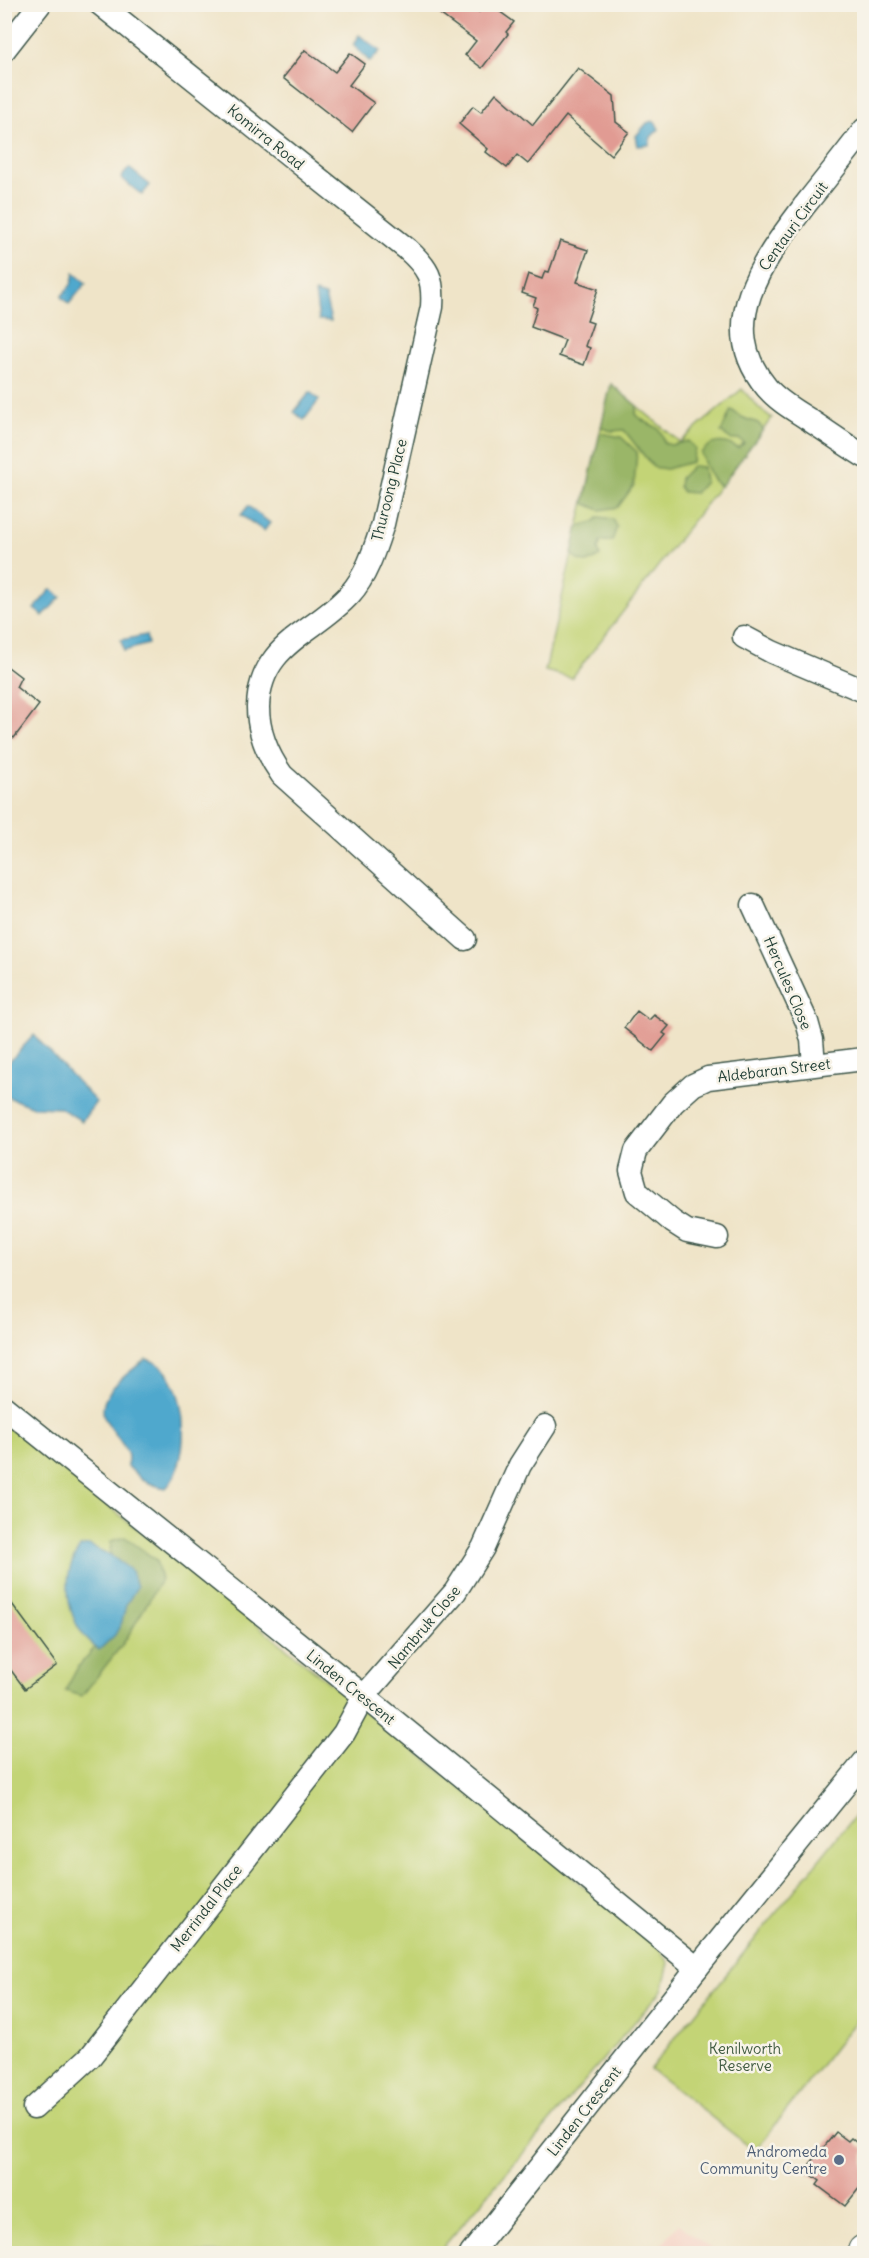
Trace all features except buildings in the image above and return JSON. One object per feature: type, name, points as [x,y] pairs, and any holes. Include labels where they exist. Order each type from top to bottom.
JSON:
[{"type":"street","points":[[4,50],[40,4]]},
{"type":"street","name":"Komirra Road","points":[[100,4],[407,249],[428,272]]},
{"type":"street","name":"Centauri Circuit","points":[[864,130],[766,259],[752,287],[744,327],[749,357],[769,389],[782,402],[864,456]]},
{"type":"street","name":"Thuroong Place","points":[[428,272],[432,283],[432,307],[383,524],[374,550],[351,593],[287,644],[273,659],[262,680],[258,717],[265,747],[282,775],[465,939]]},
{"type":"street","points":[[744,637],[772,652],[864,690]]},
{"type":"street","name":"Hercules Close","points":[[753,905],[807,1022],[812,1040],[814,1064]]},
{"type":"street","name":"Aldebaran Street","points":[[717,1238],[687,1231],[641,1196],[632,1179],[631,1163],[636,1151],[673,1103],[686,1090],[701,1081],[864,1059]]},
{"type":"street","name":"Linden Crescent","points":[[4,1407],[364,1696],[696,1968]]},
{"type":"street","name":"Nambruk Close","points":[[364,1696],[455,1592],[483,1548],[520,1465],[545,1426]]},
{"type":"street","name":"Merrindal Place","points":[[34,2108],[90,2057],[344,1733],[364,1696]]},
{"type":"street","name":"Linden Crescent","points":[[471,2253],[696,1968],[864,1762]]},
{"type":"shaded area","points":[[679,2224],[716,2253],[654,2253]]},
{"type":"green space","points":[[611,384],[680,442],[742,389],[759,408],[772,418],[572,678],[545,671]]},
{"type":"green space","points":[[611,384],[637,406],[636,414],[640,418],[660,431],[664,443],[671,445],[688,441],[695,448],[692,462],[666,469],[653,467],[624,430],[611,431],[601,427]]},
{"type":"green space","points":[[731,410],[757,423],[763,430],[721,486],[711,477],[701,453],[713,444],[722,443],[738,448],[744,443],[739,439],[732,440],[721,432]]},
{"type":"green space","points":[[600,433],[621,437],[637,452],[634,485],[618,507],[600,510],[584,503]]},
{"type":"green space","points":[[692,466],[703,467],[705,482],[695,493],[683,492],[679,487],[680,478]]},
{"type":"green space","points":[[599,517],[613,519],[617,527],[612,541],[601,541],[598,549],[600,556],[588,563],[578,560],[572,553],[578,526],[594,522]]},
{"type":"green space","points":[[4,1422],[657,1945],[669,1963],[662,1990],[438,2253],[5,2253]]},
{"type":"green space","points":[[125,1537],[156,1560],[161,1580],[125,1641],[82,1696],[65,1691],[78,1667],[110,1630],[131,1577],[110,1555],[111,1541]]},
{"type":"green space","name":"Kenilworth Reserve","points":[[860,1809],[864,1813],[864,2010],[755,2151],[650,2069]]},
{"type":"water","points":[[359,35],[380,51],[370,62],[353,45]]},
{"type":"water","points":[[652,121],[659,129],[651,137],[649,145],[638,146],[636,136],[647,123]]},
{"type":"water","points":[[129,168],[150,185],[142,195],[121,178]]},
{"type":"water","points":[[74,273],[86,283],[69,304],[61,297],[71,285]]},
{"type":"water","points":[[315,293],[325,296],[331,321],[319,320]]},
{"type":"water","points":[[310,392],[319,400],[304,420],[294,412]]},
{"type":"water","points":[[248,506],[270,523],[264,531],[241,515]]},
{"type":"water","points":[[51,589],[61,597],[43,616],[34,609]]},
{"type":"water","points":[[146,635],[148,644],[124,651],[121,640]]},
{"type":"water","points":[[34,1035],[96,1102],[82,1121],[60,1108],[33,1107],[5,1096],[5,1066]]},
{"type":"water","points":[[146,1359],[161,1366],[171,1379],[179,1397],[183,1418],[180,1459],[175,1476],[166,1488],[144,1480],[127,1465],[126,1451],[104,1416],[103,1407],[110,1391],[124,1376]]},
{"type":"water","points":[[89,1545],[110,1555],[132,1571],[137,1587],[126,1605],[122,1622],[115,1635],[99,1650],[79,1629],[69,1602],[69,1574],[73,1560],[80,1547]]},
{"type":"place","name":"Andromeda Community Centre","points":[[839,2160]]}]
